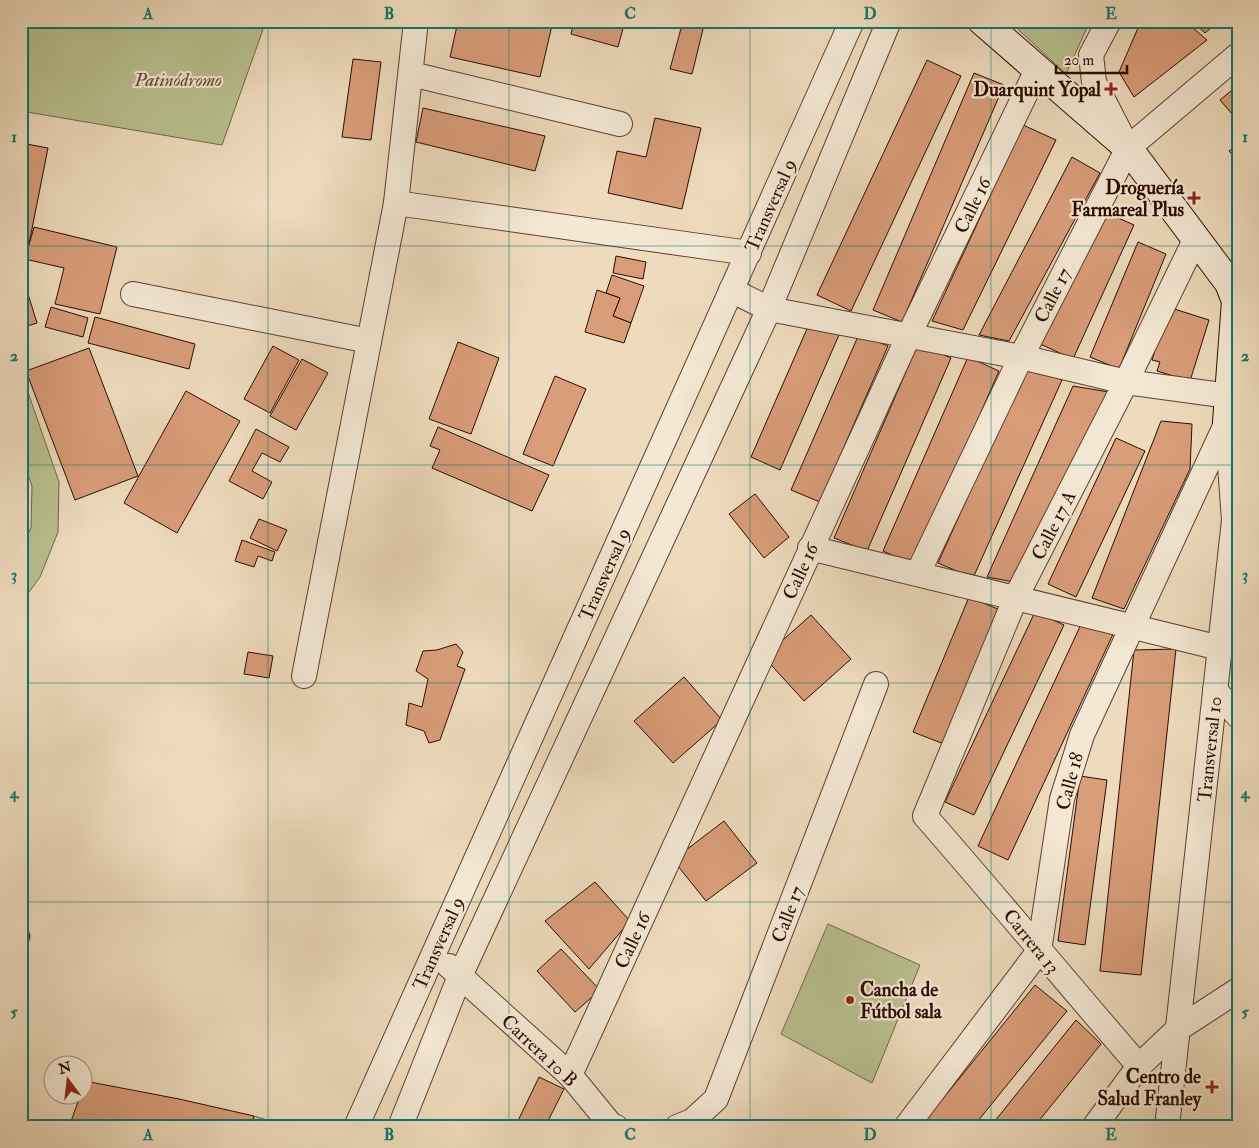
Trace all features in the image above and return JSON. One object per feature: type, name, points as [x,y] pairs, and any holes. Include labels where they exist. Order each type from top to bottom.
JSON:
[{"type":"street","points":[[304,676],[396,203],[412,74],[416,21]]},
{"type":"street","name":"Transversal 9","points":[[356,1127],[852,21]]},
{"type":"street","name":"Transversal 9","points":[[400,1127],[460,976],[768,309],[889,21]]},
{"type":"street","points":[[982,21],[1128,148]]},
{"type":"street","points":[[1109,21],[1091,55],[1094,82],[1128,148],[1195,240]]},
{"type":"street","name":"Calle 17","points":[[918,573],[1021,357],[1128,148],[1238,55]]},
{"type":"street","name":"Calle 16","points":[[570,1075],[909,335],[1038,70]]},
{"type":"street","points":[[412,74],[620,124]]},
{"type":"street","points":[[396,203],[749,252]]},
{"type":"street","name":"Transversal 10","points":[[1167,1127],[1215,690],[1236,518],[1231,418],[1236,301],[1229,283],[1195,240]]},
{"type":"street","name":"Calle 17 A","points":[[925,816],[1016,597],[1126,382],[1195,240]]},
{"type":"street","points":[[731,290],[768,309],[1021,357],[1126,382],[1231,418]]},
{"type":"street","points":[[133,294],[369,341]]},
{"type":"street","name":"Calle 18","points":[[906,1127],[1039,951],[1062,799],[1082,735],[1231,418]]},
{"type":"street","points":[[810,548],[1220,648]]},
{"type":"street","name":"Calle 17","points":[[678,1127],[692,1121],[716,1098],[876,684]]},
{"type":"street","points":[[1215,690],[1238,716]]},
{"type":"street","name":"Carrera 13","points":[[925,816],[1017,921],[1039,951],[1139,1066]]},
{"type":"street","name":"Carrera 10 B","points":[[434,952],[570,1075],[616,1127]]},
{"type":"street","points":[[1094,1127],[1139,1066],[1178,1029],[1237,991]]},
{"type":"lane","points":[[21,931],[24,936],[21,943]]},
{"type":"green space","name":"Patinódromo","points":[[21,21],[266,21],[222,145],[21,111]]},
{"type":"green space","points":[[1009,21],[1090,21],[1066,74]]},
{"type":"green space","points":[[21,372],[59,482],[58,532],[40,577],[21,603],[21,553],[31,527],[32,486],[21,454]]},
{"type":"green space","name":"Cancha de Fútbol sala","points":[[828,924],[920,965],[872,1083],[781,1034]]},
{"type":"green space","points":[[254,1116],[290,1127],[250,1127]]},
{"type":"building","points":[[458,21],[553,21],[540,77],[450,57]]},
{"type":"building","points":[[574,21],[625,21],[618,47],[571,34]]},
{"type":"building","points":[[683,21],[705,21],[692,74],[670,69]]},
{"type":"building","points":[[1141,21],[1185,21],[1207,40],[1134,97],[1119,72]]},
{"type":"building","points":[[1192,21],[1219,21],[1205,33]]},
{"type":"building","points":[[353,59],[381,62],[371,140],[342,137]]},
{"type":"building","points":[[927,60],[961,76],[851,311],[817,295]]},
{"type":"building","points":[[974,73],[1004,85],[902,322],[873,310]]},
{"type":"building","points":[[1238,85],[1238,121],[1220,100]]},
{"type":"building","points":[[423,108],[545,136],[535,171],[416,142]]},
{"type":"building","points":[[655,118],[701,128],[682,209],[608,193],[617,151],[646,157]]},
{"type":"building","points":[[1023,125],[1056,140],[963,330],[932,321]]},
{"type":"building","points":[[21,143],[48,148],[27,254],[21,253]]},
{"type":"building","points":[[1238,144],[1238,161],[1229,151]]},
{"type":"building","points":[[1072,157],[1100,173],[1009,341],[979,335]]},
{"type":"building","points":[[1098,209],[1134,225],[1073,359],[1038,343]]},
{"type":"building","points":[[34,227],[117,247],[100,314],[55,304],[64,268],[25,259]]},
{"type":"building","points":[[1138,242],[1166,254],[1119,369],[1090,357]]},
{"type":"building","points":[[616,256],[646,262],[643,279],[613,273]]},
{"type":"building","points":[[612,275],[644,286],[631,323],[613,316],[620,298],[606,293]]},
{"type":"building","points":[[23,278],[37,323],[21,328],[21,279]]},
{"type":"building","points":[[597,290],[620,298],[613,316],[631,323],[624,343],[585,332]]},
{"type":"building","points":[[51,307],[88,318],[83,337],[45,327]]},
{"type":"building","points":[[1168,307],[1209,320],[1190,381],[1157,371],[1160,362],[1152,360]]},
{"type":"building","points":[[95,317],[195,344],[189,369],[88,343]]},
{"type":"building","points":[[810,322],[839,335],[780,470],[751,457]]},
{"type":"building","points":[[859,334],[888,346],[820,502],[791,490]]},
{"type":"building","points":[[458,342],[499,358],[471,434],[429,419]]},
{"type":"building","points":[[918,344],[951,358],[867,551],[834,538]]},
{"type":"building","points":[[273,346],[299,360],[270,413],[244,399]]},
{"type":"building","points":[[89,348],[138,476],[75,500],[26,371]]},
{"type":"building","points":[[968,357],[999,371],[914,565],[883,551]]},
{"type":"building","points":[[302,359],[328,373],[296,430],[270,416]]},
{"type":"building","points":[[1027,365],[1062,380],[973,578],[938,563]]},
{"type":"building","points":[[555,376],[586,389],[553,466],[523,454]]},
{"type":"building","points":[[1073,386],[1109,392],[1014,582],[987,577]]},
{"type":"building","points":[[186,391],[240,421],[177,533],[124,503]]},
{"type":"building","points":[[1161,421],[1192,424],[1190,469],[1124,609],[1092,598]]},
{"type":"building","points":[[438,427],[549,475],[532,511],[432,468],[440,450],[430,446]]},
{"type":"building","points":[[256,429],[289,447],[280,462],[262,453],[252,471],[272,482],[263,499],[229,481]]},
{"type":"building","points":[[1116,438],[1145,451],[1076,597],[1048,584]]},
{"type":"building","points":[[755,494],[789,537],[764,558],[729,514]]},
{"type":"building","points":[[259,519],[287,530],[277,551],[250,538]]},
{"type":"building","points":[[242,540],[275,552],[272,561],[258,556],[254,567],[235,561]]},
{"type":"building","points":[[969,597],[1000,610],[944,744],[913,732]]},
{"type":"building","points":[[1035,612],[1064,625],[974,815],[945,802]]},
{"type":"building","points":[[811,615],[851,659],[804,701],[764,657]]},
{"type":"building","points":[[1084,618],[1114,632],[1008,860],[978,846]]},
{"type":"building","points":[[456,644],[463,652],[457,666],[465,669],[440,740],[429,743],[424,731],[406,725],[409,703],[422,707],[428,679],[416,671],[423,651],[437,650]]},
{"type":"building","points":[[1176,649],[1141,975],[1100,971],[1134,650]]},
{"type":"building","points":[[248,652],[273,656],[269,678],[244,674]]},
{"type":"building","points":[[684,677],[722,720],[673,763],[634,721]]},
{"type":"building","points":[[1080,776],[1107,780],[1085,945],[1058,941]]},
{"type":"building","points":[[724,821],[757,863],[706,901],[673,860]]},
{"type":"building","points":[[595,882],[630,921],[589,969],[545,921]]},
{"type":"building","points":[[561,949],[600,990],[575,1012],[537,971]]},
{"type":"building","points":[[1035,985],[1067,1011],[973,1127],[920,1127]]},
{"type":"building","points":[[1076,1020],[1101,1044],[1034,1127],[990,1127]]},
{"type":"building","points":[[539,1077],[564,1089],[545,1127],[515,1127]]},
{"type":"building","points":[[92,1082],[254,1116],[250,1127],[69,1127],[76,1106],[92,1106]]},
{"type":"place","name":"Duarquint Yopal","points":[[1111,89]]},
{"type":"place","name":"Droguería Farmareal Plus","points":[[1194,198]]},
{"type":"place","name":"Cancha de Fútbol sala","points":[[850,1000]]},
{"type":"place","name":"Centro de Salud Franley","points":[[1212,1087]]}]
